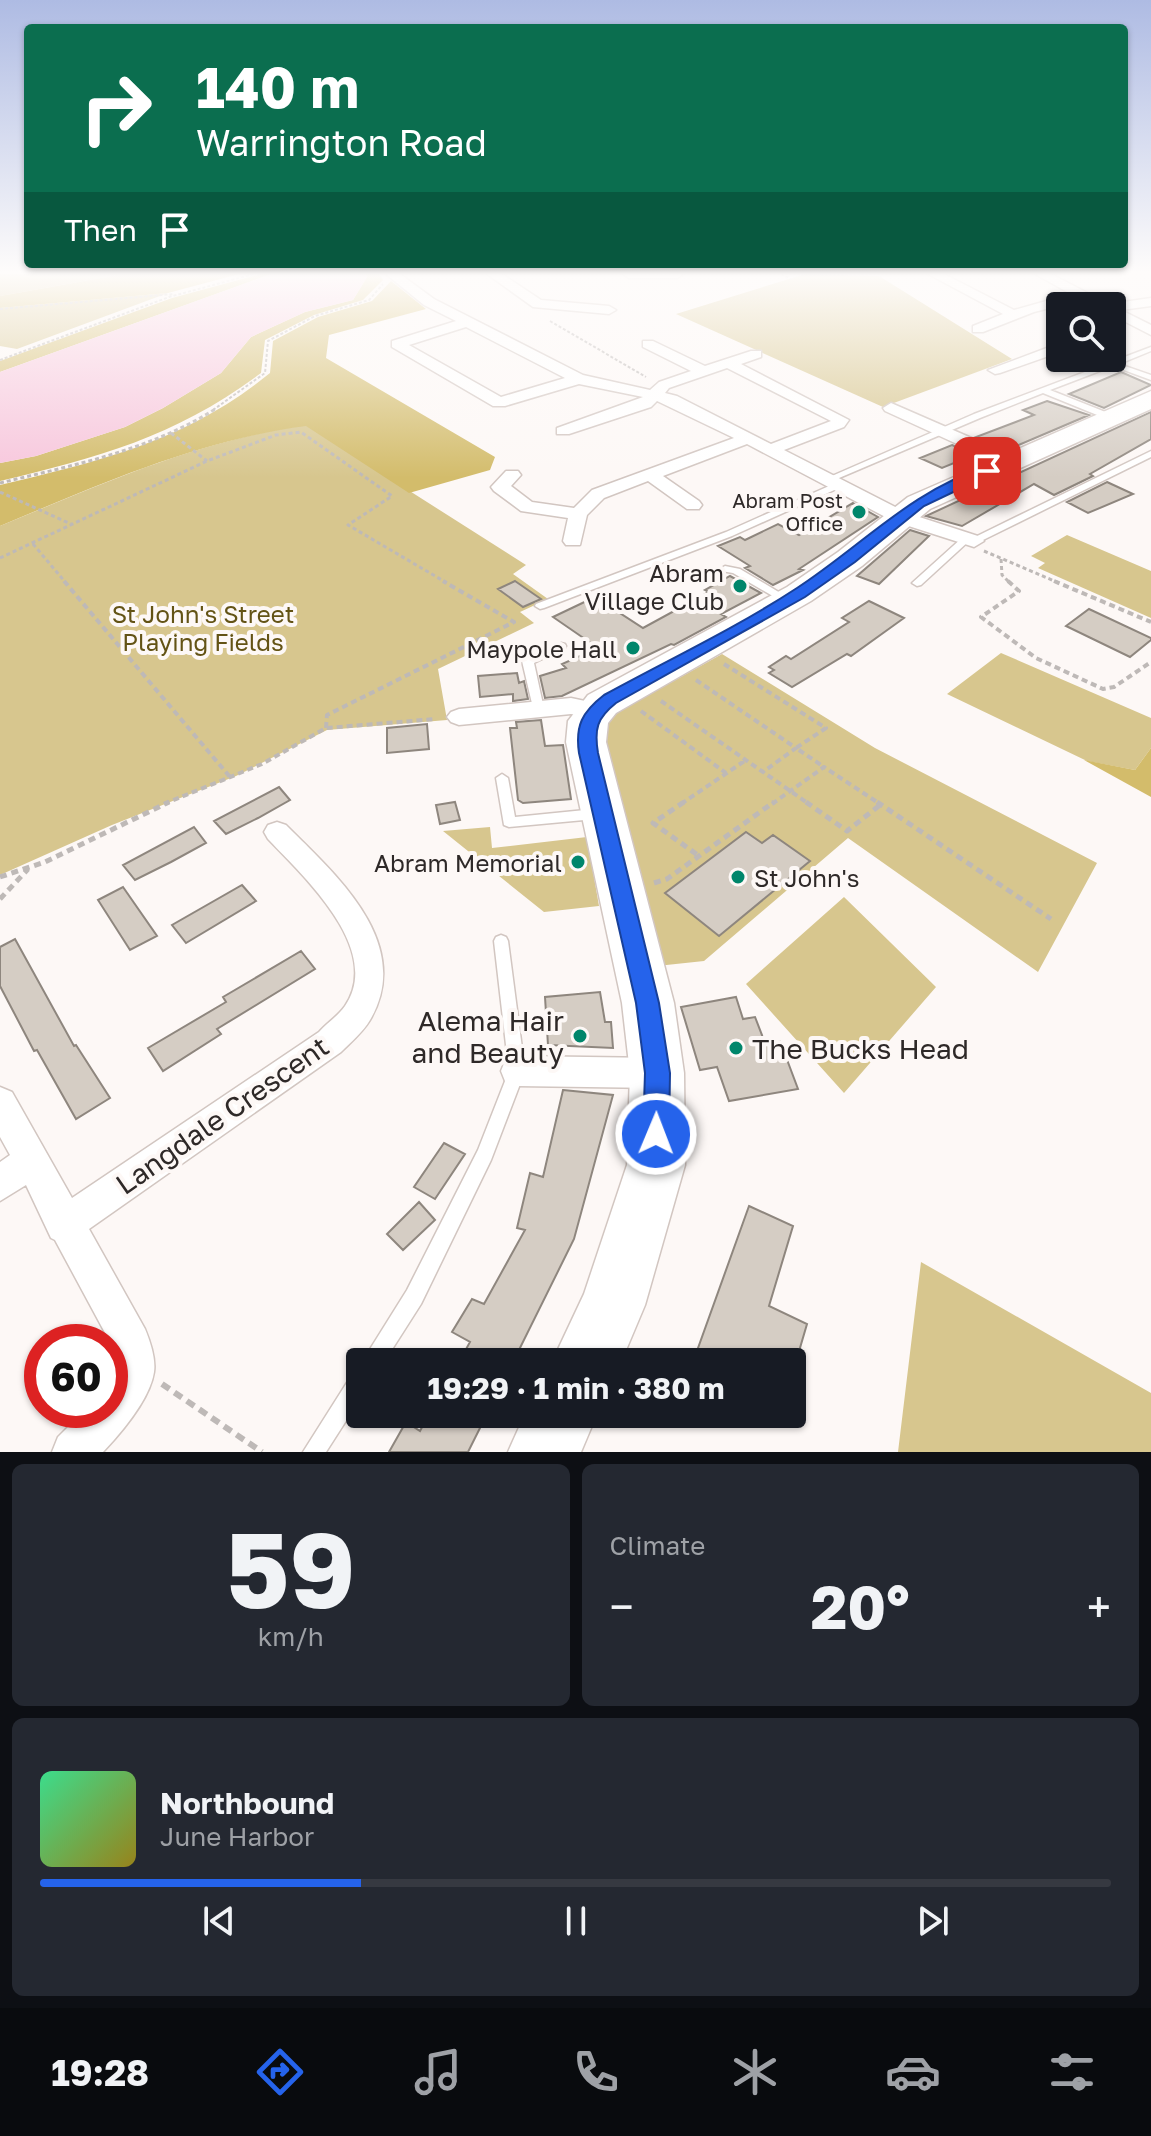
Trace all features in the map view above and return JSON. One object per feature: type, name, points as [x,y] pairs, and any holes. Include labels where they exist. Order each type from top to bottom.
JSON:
[{"type":"main road","points":[[593,1348],[613,1305],[656,1165],[657,1073],[648,1003],[586,733],[596,710],[787,600],[850,559],[900,517],[931,496],[1151,399]]},
{"type":"main road","points":[[544,1452],[555,1428]]},
{"type":"street","points":[[404,342],[397,344],[499,403],[578,379]]},
{"type":"street","points":[[505,342],[578,379],[659,390],[900,517],[970,540]]},
{"type":"street","points":[[648,344],[703,371]]},
{"type":"street","points":[[995,370],[1046,352]]},
{"type":"street","points":[[563,431],[645,404],[659,390],[703,371],[756,354]]},
{"type":"street","points":[[728,363],[841,420],[838,424],[772,449]]},
{"type":"street","points":[[891,408],[1009,461]]},
{"type":"street","points":[[573,541],[578,514],[598,494],[749,438]]},
{"type":"street","points":[[649,474],[693,505]]},
{"type":"street","points":[[512,475],[500,487],[527,507],[578,514]]},
{"type":"street","points":[[459,717],[571,706],[596,710]]},
{"type":"street","name":"Langdale Crescent","points":[[64,1225],[330,1042],[361,1006],[370,955],[351,910],[277,832]]},
{"type":"street","points":[[517,1071],[657,1073]]},
{"type":"street","points":[[0,1103],[131,1343],[134,1372],[112,1412],[73,1452]]},
{"type":"street","points":[[0,1183],[30,1161]]},
{"type":"lane","points":[[1126,359],[1151,349]]},
{"type":"lane","points":[[1126,369],[1151,378]]},
{"type":"lane","points":[[540,606],[729,534],[942,432],[1093,372]]},
{"type":"lane","points":[[1045,391],[1110,417]]},
{"type":"lane","points":[[917,583],[970,540],[1151,454]]},
{"type":"lane","points":[[725,569],[736,571],[787,600]]},
{"type":"lane","points":[[538,709],[528,661],[561,646]]},
{"type":"lane","points":[[502,778],[509,822],[602,813]]},
{"type":"lane","points":[[381,1348],[414,1297],[485,1154],[517,1071],[501,941]]},
{"type":"lane","points":[[314,1452],[346,1402]]},
{"type":"path","points":[[0,360],[50,342]]},
{"type":"path","points":[[0,483],[75,465],[171,433],[228,402],[265,373],[268,342]]},
{"type":"path","points":[[582,342],[659,390]]},
{"type":"path","points":[[0,558],[207,461],[276,435],[301,432],[392,496],[348,525],[514,622],[327,715],[326,728]]},
{"type":"path","points":[[171,433],[207,461]]},
{"type":"path","points":[[0,492],[72,524]]},
{"type":"path","points":[[970,540],[986,553],[1151,622]]},
{"type":"path","points":[[32,543],[230,777]]},
{"type":"path","points":[[1001,559],[1002,575],[1019,591],[981,617],[1036,658],[1103,689],[1114,687],[1151,662]]},
{"type":"path","points":[[719,661],[826,728],[763,772]]},
{"type":"path","points":[[700,672],[691,677],[1051,919]]},
{"type":"path","points":[[667,690],[656,697],[847,831],[880,805]]},
{"type":"path","points":[[640,711],[726,773]]},
{"type":"path","points":[[0,877],[30,868],[158,807],[281,755],[326,728],[459,717]]},
{"type":"path","points":[[699,856],[653,823],[746,760]]},
{"type":"path","points":[[621,894],[667,879],[824,767]]},
{"type":"path","points":[[0,899],[30,868]]},
{"type":"path","points":[[134,1372],[169,1387],[262,1452]]},
{"type":"green space","points":[[0,342],[37,342],[17,349],[0,346]]},
{"type":"green space","points":[[738,342],[984,342],[1012,359],[883,407]]},
{"type":"green space","name":"St John's Street Playing Fields","points":[[306,425],[526,565],[513,574],[548,599],[520,612],[534,623],[438,669],[447,720],[327,730],[236,776],[112,825],[0,875],[0,526],[112,480],[189,453],[227,441]]},
{"type":"green space","points":[[1067,535],[1151,571],[1151,618],[1038,568],[1045,563],[1031,556]]},
{"type":"green space","points":[[1001,653],[1151,718],[1151,748],[1135,770],[1087,761],[947,694]]},
{"type":"green space","points":[[722,654],[875,748],[1097,863],[1038,972],[848,838],[704,961],[657,966],[604,747],[609,717]]},
{"type":"green space","points":[[490,827],[492,848],[587,837],[599,906],[544,912],[443,831]]},
{"type":"green space","points":[[844,897],[936,987],[844,1093],[746,984]]},
{"type":"green space","points":[[921,1262],[1151,1393],[1151,1452],[898,1452]]},
{"type":"shaded area","points":[[53,342],[84,342],[0,372],[0,361]]},
{"type":"shaded area","points":[[84,342],[247,342],[221,373],[125,427],[36,456],[0,463],[0,372]]},
{"type":"shaded area","points":[[247,342],[265,342],[261,373],[199,413],[168,429],[104,453],[0,481],[0,463],[36,456],[125,427],[221,373]]},
{"type":"shaded area","points":[[273,342],[328,342],[326,358],[495,457],[490,470],[409,493],[306,426],[188,453],[0,526],[0,485],[109,457],[175,432],[207,416],[270,373]]},
{"type":"shaded area","points":[[1151,748],[1151,797],[1084,760],[1135,770]]},
{"type":"building","points":[[1121,372],[1151,385],[1104,408],[1069,394]]},
{"type":"building","points":[[1047,401],[1089,415],[1007,450],[976,437],[1034,415],[1023,410]]},
{"type":"building","points":[[1151,412],[1151,439],[1090,474],[1093,476],[1054,495],[1034,484],[962,526],[926,516]]},
{"type":"building","points":[[952,445],[985,460],[978,463],[966,458],[942,468],[920,458]]},
{"type":"building","points":[[1107,482],[1133,494],[1088,513],[1067,502]]},
{"type":"building","points":[[853,503],[878,517],[799,569],[803,570],[773,585],[718,546],[740,537],[745,540],[778,524],[799,535]]},
{"type":"building","points":[[910,530],[929,536],[879,584],[857,576]]},
{"type":"building","points":[[730,576],[761,593],[721,614],[726,617],[674,645],[562,696],[545,698],[540,676],[566,668],[562,664],[598,648],[553,617],[595,597],[643,628],[709,592],[705,590]]},
{"type":"building","points":[[515,581],[541,599],[523,607],[498,589]]},
{"type":"building","points":[[869,601],[904,618],[851,656],[847,654],[792,687],[769,673],[774,670],[769,667],[786,656],[791,659],[849,622],[842,618]]},
{"type":"building","points":[[1089,609],[1151,640],[1130,657],[1066,626]]},
{"type":"building","points":[[517,673],[519,683],[524,681],[528,699],[513,701],[513,694],[480,697],[478,676]]},
{"type":"building","points":[[541,720],[545,746],[563,745],[571,799],[523,803],[518,800],[510,728],[517,728],[516,722]]},
{"type":"building","points":[[427,724],[429,749],[387,753],[387,728]]},
{"type":"building","points":[[279,787],[290,800],[258,818],[226,834],[214,821]]},
{"type":"building","points":[[455,802],[460,820],[440,824],[436,805]]},
{"type":"building","points":[[194,827],[206,843],[171,862],[135,880],[123,865]]},
{"type":"building","name":"St John's","points":[[746,832],[762,843],[773,835],[810,861],[719,936],[665,893]]},
{"type":"building","points":[[242,885],[256,901],[186,943],[172,925]]},
{"type":"building","points":[[123,887],[157,936],[130,950],[98,900]]},
{"type":"building","points":[[15,939],[74,1046],[110,1098],[76,1119],[37,1050],[34,1051],[0,986],[0,947]]},
{"type":"building","points":[[301,951],[315,969],[217,1029],[221,1034],[163,1071],[148,1048],[226,1002],[223,997]]},
{"type":"building","points":[[600,992],[605,1022],[611,1022],[613,1048],[548,1045],[545,997]]},
{"type":"building","name":"The Bucks Head","points":[[736,997],[743,1019],[755,1017],[765,1043],[780,1041],[798,1089],[729,1101],[717,1067],[700,1070],[681,1007]]},
{"type":"building","points":[[563,1090],[613,1095],[574,1239],[520,1348],[467,1348],[470,1342],[452,1332],[472,1299],[484,1304],[525,1230],[517,1228],[530,1173],[543,1177]]},
{"type":"building","points":[[444,1143],[465,1154],[435,1199],[414,1187]]},
{"type":"building","points":[[419,1202],[435,1220],[403,1250],[387,1234]]},
{"type":"building","points":[[749,1206],[793,1226],[769,1306],[807,1324],[800,1348],[698,1348]]},
{"type":"building","points":[[403,1428],[420,1431],[422,1428],[480,1428],[468,1452],[389,1452]]},
{"type":"place","name":"Abram Post Office","points":[[859,512]]},
{"type":"place","name":"Abram Village Club","points":[[740,586]]},
{"type":"place","name":"Maypole Hall","points":[[633,648]]},
{"type":"place","name":"Abram Memorial","points":[[578,862]]},
{"type":"place","name":"St John's","points":[[738,877]]},
{"type":"place","name":"Alema Hair and Beauty","points":[[580,1036]]},
{"type":"place","name":"The Bucks Head","points":[[736,1048]]},
{"type":"route","points":[[656,1134],[657,1073],[648,1003],[588,753],[588,721],[610,699],[799,594],[850,559],[919,503],[987,471]]}]
